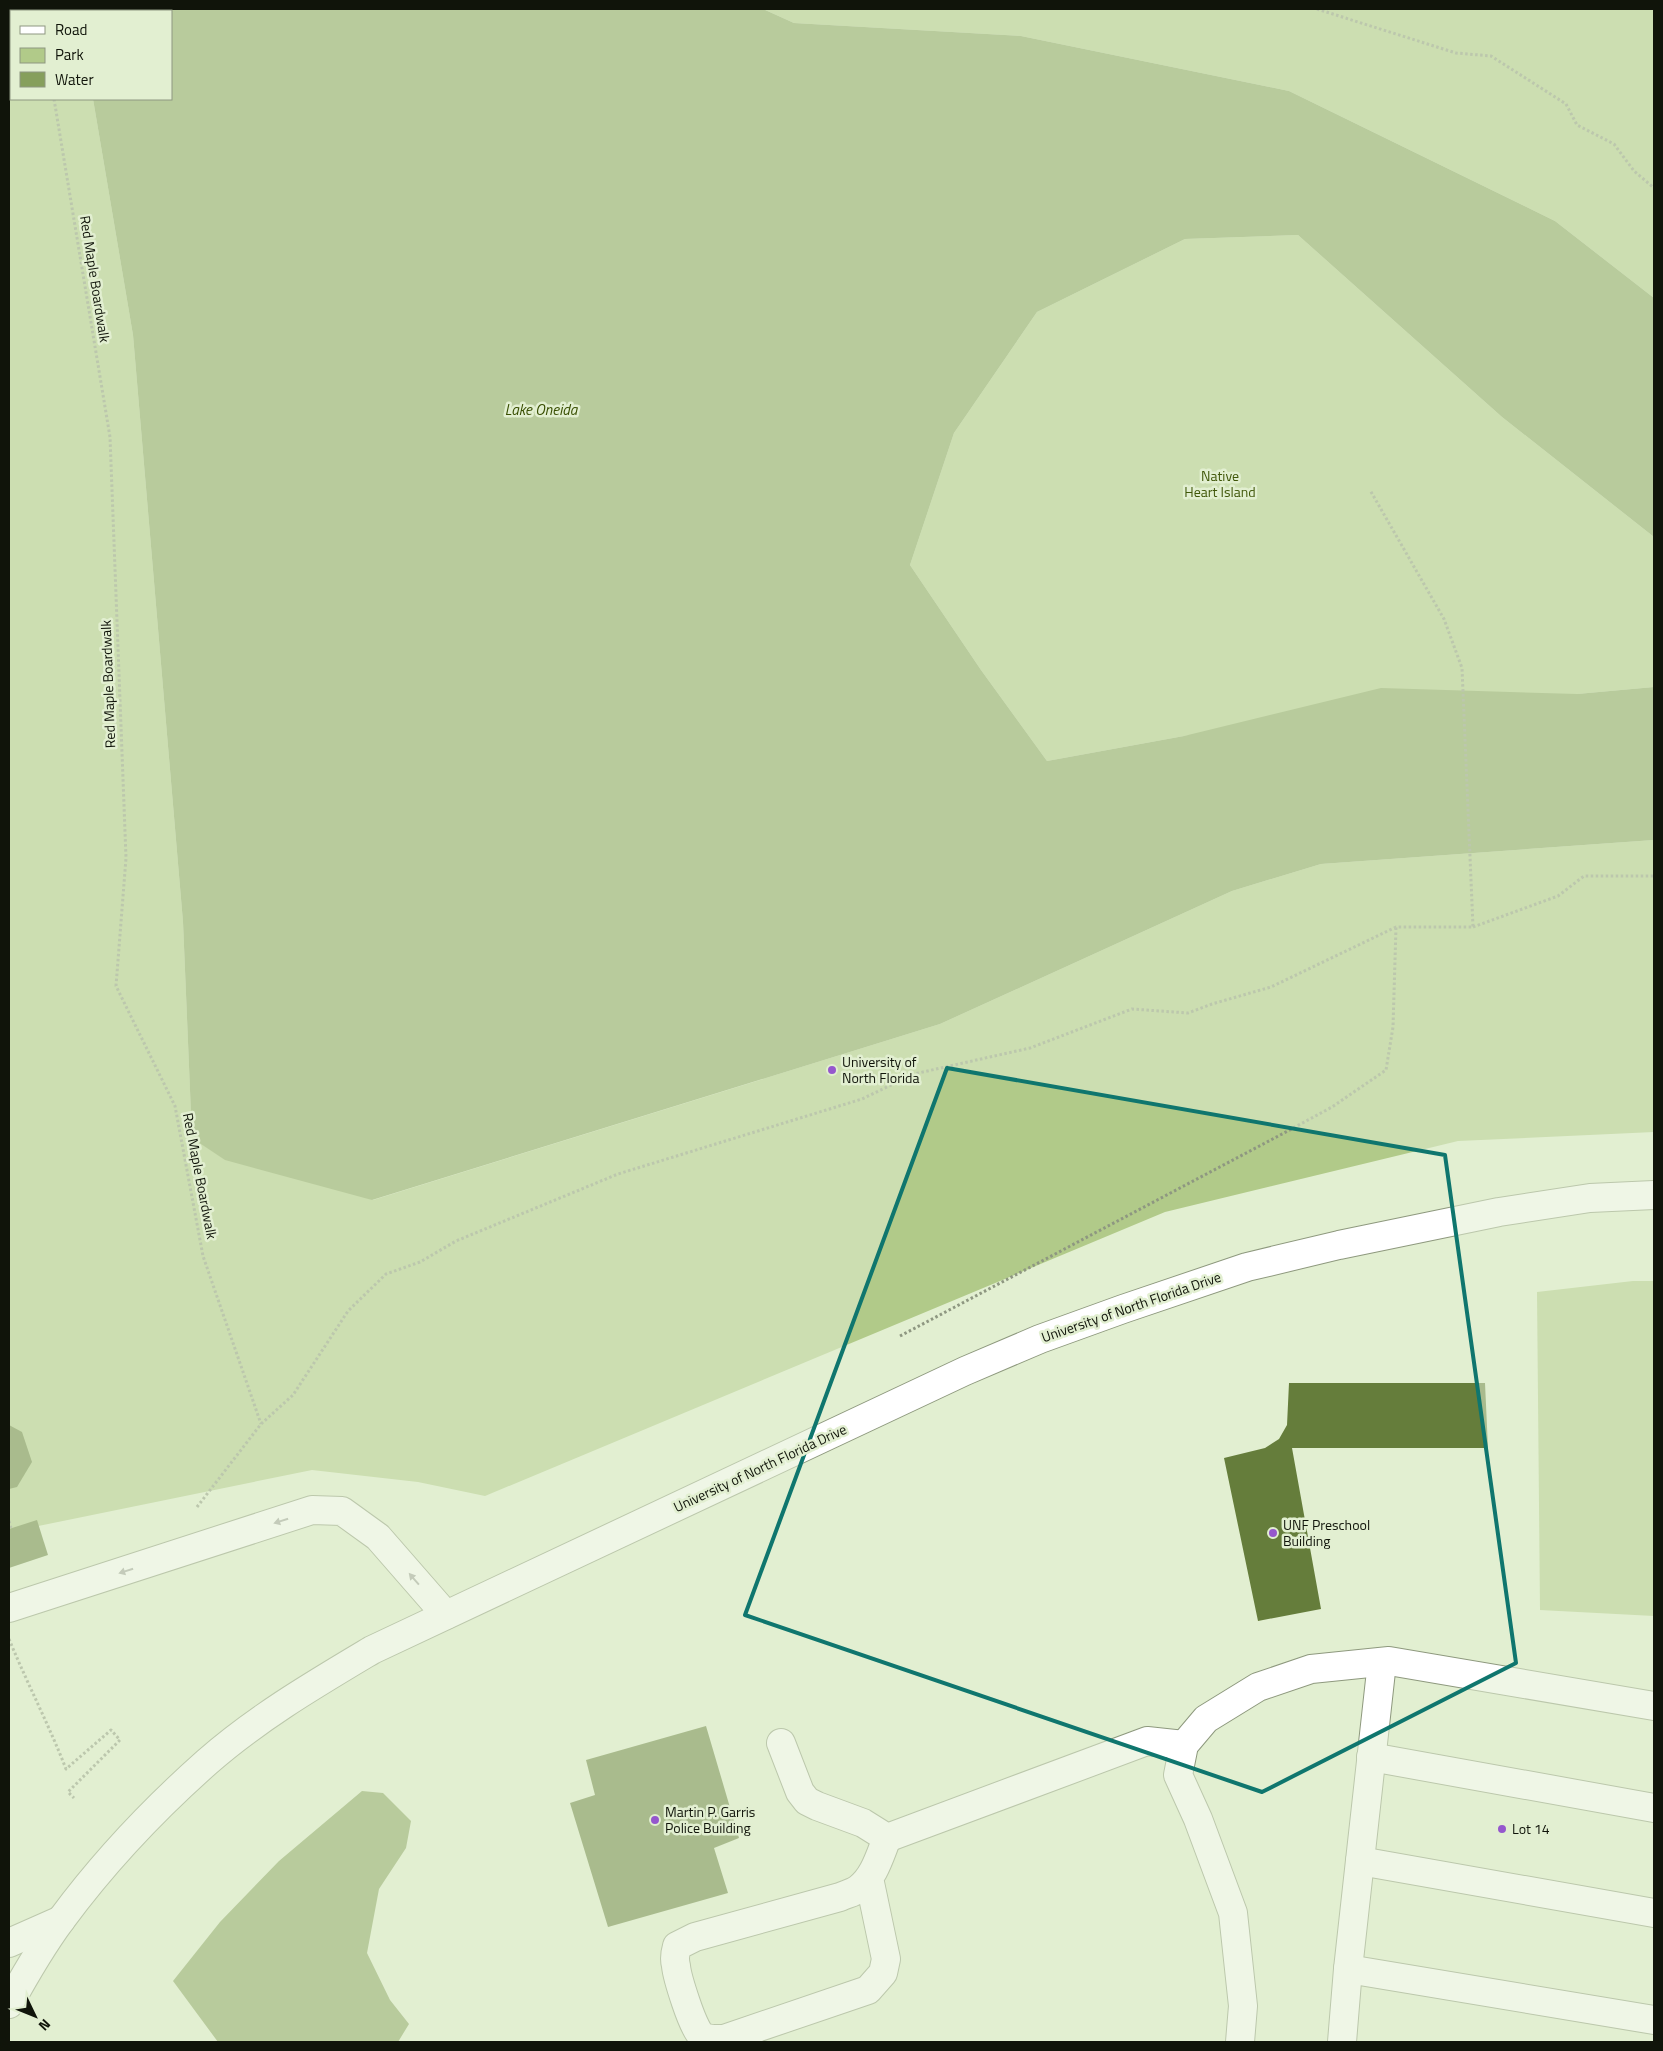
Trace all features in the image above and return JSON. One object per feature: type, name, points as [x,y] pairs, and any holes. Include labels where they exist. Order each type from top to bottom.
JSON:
[{"type":"street","name":"University of North Florida Drive","points":[[9,2004],[61,1920],[99,1872],[156,1810],[208,1762],[250,1729],[306,1690],[372,1650],[965,1371],[1040,1339],[1123,1309],[1247,1267],[1339,1245],[1500,1212],[1590,1198],[1654,1195]]},
{"type":"street","points":[[9,1608],[312,1510],[342,1511],[378,1537],[446,1615]]},
{"type":"street","points":[[1240,2042],[1243,2006],[1233,1912],[1198,1819],[1178,1775],[1184,1745],[1206,1719],[1258,1687],[1311,1669],[1389,1661],[1654,1706]]},
{"type":"street","points":[[1342,2042],[1348,1969],[1382,1662]]},
{"type":"street","points":[[869,1878],[886,1959],[883,1973],[868,1990],[724,2039],[710,2039],[701,2035],[694,2024],[676,1966],[675,1953],[677,1946],[695,1937],[840,1897],[858,1889],[869,1878],[878,1862],[887,1838],[1147,1741],[1184,1745]]},
{"type":"street","points":[[782,1743],[800,1792],[807,1801],[863,1823],[887,1838]]},
{"type":"street","points":[[1371,1757],[1654,1808]]},
{"type":"street","points":[[1360,1861],[1654,1913]]},
{"type":"street","points":[[9,1943],[61,1920]]},
{"type":"street","points":[[1348,1969],[1654,2020]]},
{"type":"path","points":[[1317,9],[1456,53],[1491,56],[1566,104],[1578,126],[1614,144],[1634,171],[1654,188]]},
{"type":"path","name":"Red Maple Boardwalk","points":[[54,100],[110,437],[126,858],[116,986],[175,1106],[203,1256],[261,1424]]},
{"type":"path","points":[[1370,490],[1444,619],[1462,668],[1469,870],[1473,927]]},
{"type":"path","points":[[197,1507],[261,1424],[293,1395],[348,1311],[386,1274],[420,1262],[456,1241],[618,1174],[862,1099],[914,1074],[1030,1048],[1132,1009],[1188,1013],[1271,987],[1396,927],[1473,927],[1558,896],[1584,876],[1654,876]]},
{"type":"path","points":[[900,1336],[1284,1134],[1332,1106],[1386,1070],[1393,1027],[1396,927]]},
{"type":"path","points":[[9,1521],[11,1528]]},
{"type":"path","points":[[9,1639],[49,1725],[66,1770],[111,1730],[120,1740],[68,1792],[74,1798]]},
{"type":"highlighted area","points":[[947,1068],[1445,1155],[1516,1663],[1262,1792],[745,1615]]},
{"type":"green space","points":[[9,9],[78,9],[10,10],[10,100],[93,100],[133,335],[183,922],[192,1137],[373,1200],[940,1024],[1232,891],[1321,864],[1654,840],[1654,1132],[1458,1141],[1165,1212],[485,1496],[418,1482],[312,1470],[9,1532]]},
{"type":"green space","points":[[763,9],[1654,9],[1654,298],[1555,221],[1289,91],[1021,36],[794,23]]},
{"type":"green space","name":"Native Heart Island","points":[[1298,235],[1502,417],[1654,537],[1654,687],[1184,736],[1047,761],[981,670],[910,565],[954,433],[1037,312],[1185,239]]},
{"type":"green space","points":[[1633,1281],[1654,1281],[1654,1616],[1540,1610],[1537,1292]]},
{"type":"water","name":"Lake Oneida","points":[[763,9],[794,23],[1021,36],[1289,91],[1555,221],[1654,298],[1654,537],[1502,417],[1298,235],[1185,239],[1037,312],[954,433],[910,565],[981,670],[1047,761],[1184,736],[1381,688],[1577,694],[1654,687],[1654,840],[1321,864],[1232,891],[940,1024],[372,1200],[225,1160],[192,1138],[183,922],[133,335],[93,100],[172,100],[172,10],[78,10]]},
{"type":"water","points":[[362,1791],[383,1793],[411,1821],[406,1848],[379,1889],[367,1953],[390,2000],[409,2024],[398,2042],[218,2042],[173,1981],[220,1922],[279,1861]]},
{"type":"building","name":"UNF Preschool Building","points":[[1289,1383],[1485,1383],[1488,1448],[1292,1448],[1321,1609],[1258,1621],[1224,1458],[1265,1448],[1279,1439],[1287,1425]]},
{"type":"building","points":[[9,1425],[22,1432],[32,1462],[17,1487],[9,1489]]},
{"type":"building","points":[[37,1520],[48,1555],[9,1568],[9,1529]]},
{"type":"building","name":"Martin P. Garris Police Building","points":[[706,1726],[739,1838],[714,1848],[728,1893],[608,1927],[570,1803],[595,1795],[586,1760]]},
{"type":"place","name":"University of North Florida","points":[[832,1070]]},
{"type":"place","name":"UNF Preschool Building","points":[[1273,1533]]},
{"type":"place","name":"Martin P. Garris Police Building","points":[[655,1820]]},
{"type":"place","name":"Lot 14","points":[[1502,1829]]}]
